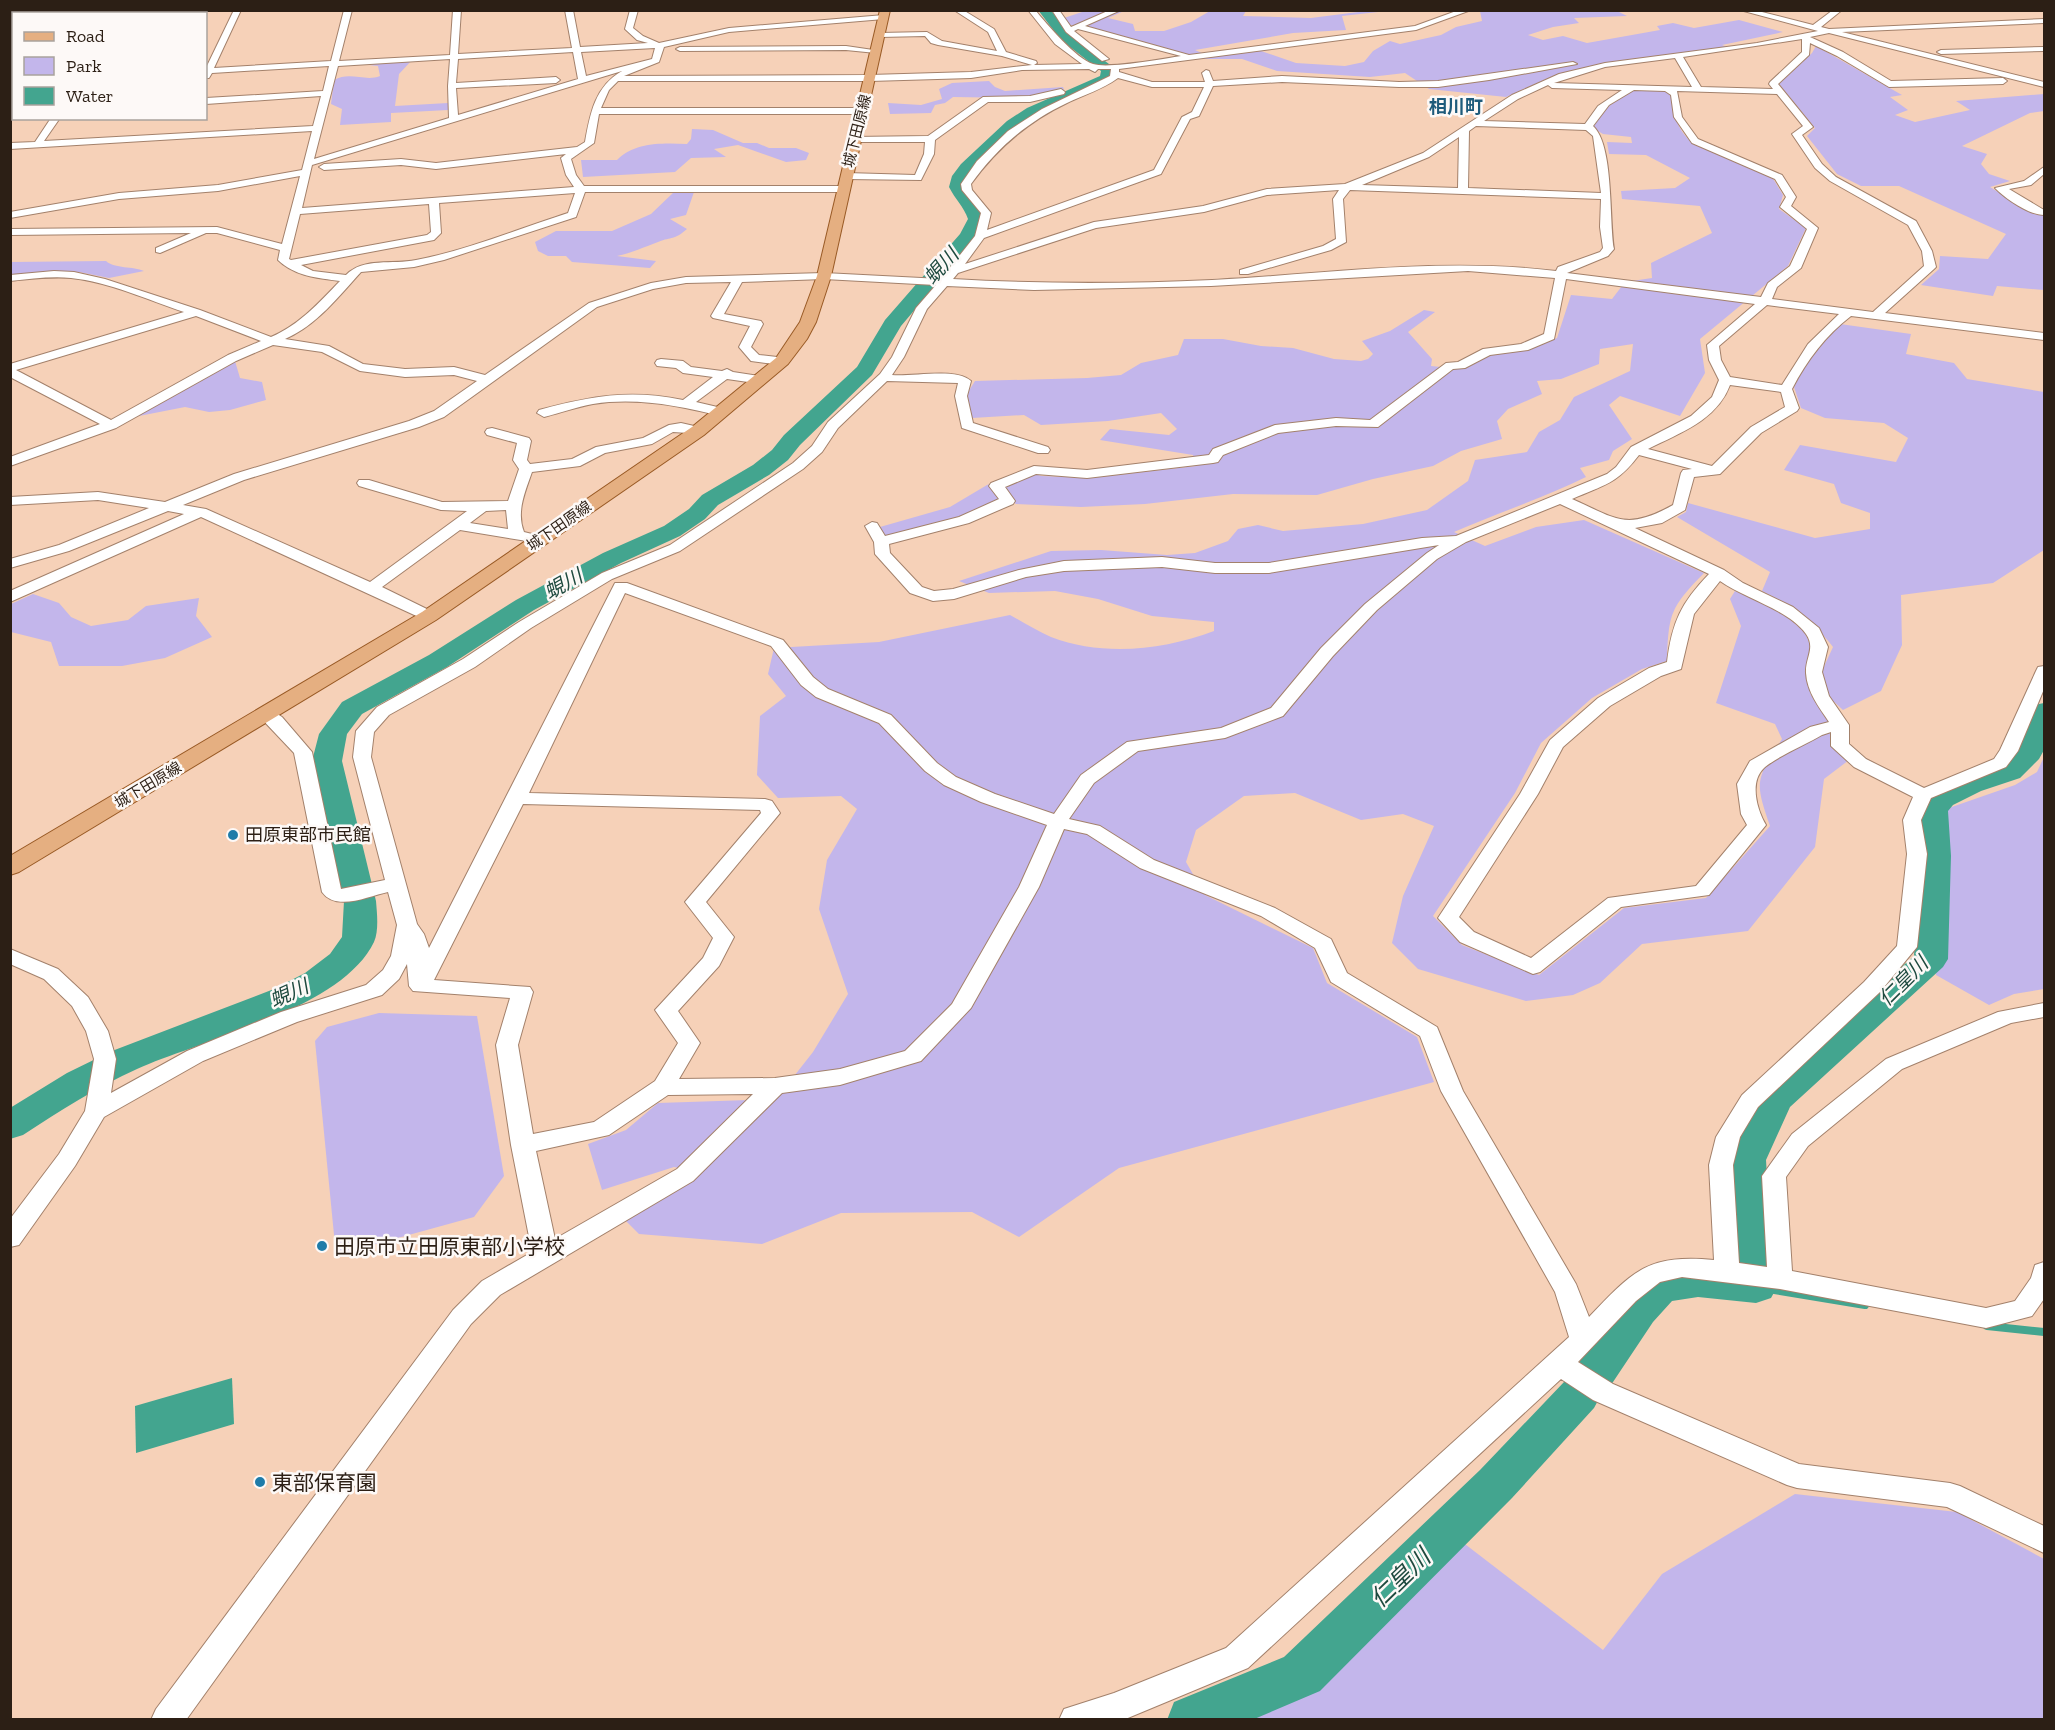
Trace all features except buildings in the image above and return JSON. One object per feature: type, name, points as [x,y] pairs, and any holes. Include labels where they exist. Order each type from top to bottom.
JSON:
[{"type":"main road","name":"城下田原線","points":[[10,867],[429,616],[698,431],[782,361],[799,339],[808,322],[824,276],[881,28]]},
{"type":"street","points":[[207,70],[238,10]]},
{"type":"street","points":[[347,279],[310,274],[283,261],[348,10]]},
{"type":"street","points":[[454,118],[452,86],[457,10]]},
{"type":"street","points":[[569,10],[576,49],[585,78]]},
{"type":"street","points":[[634,10],[629,29],[659,50]]},
{"type":"street","points":[[957,10],[991,31],[1003,54]]},
{"type":"street","points":[[1030,10],[1058,42],[1096,68]]},
{"type":"street","points":[[1055,10],[1124,79],[1152,84],[1283,79],[1372,86],[1437,84],[1573,64],[1605,65]]},
{"type":"street","points":[[1073,28],[1118,10]]},
{"type":"street","points":[[618,79],[748,82],[971,75],[1022,68],[1113,69],[1416,28],[1468,10]]},
{"type":"street","points":[[1743,10],[2029,81]]},
{"type":"street","points":[[1814,28],[1839,10]]},
{"type":"street","points":[[2008,10],[2015,22]]},
{"type":"street","points":[[10,215],[119,196],[218,188],[308,168],[454,118],[585,78],[659,50],[729,30],[809,20],[881,28],[927,34],[934,41],[941,43],[1003,54],[1050,68]]},
{"type":"street","points":[[1211,283],[1213,280],[1327,248],[1342,240],[1338,225],[1342,212],[1338,199],[1347,187],[1426,155],[1477,124],[1515,97],[1562,76],[1605,65],[1805,38],[1827,32],[2044,21]]},
{"type":"street","points":[[1998,23],[2017,32]]},
{"type":"street","points":[[207,72],[576,49],[846,48],[881,28]]},
{"type":"street","points":[[1073,28],[1198,59],[1240,60]]},
{"type":"street","points":[[215,36],[225,35]]},
{"type":"street","points":[[1805,38],[1840,54],[1889,84],[2044,82]]},
{"type":"street","points":[[1805,38],[1806,53],[1773,84],[1808,127],[1797,134],[1818,166],[1833,178],[1912,223],[1927,251],[1930,267],[1876,315]]},
{"type":"street","points":[[2035,40],[2044,47]]},
{"type":"street","points":[[1914,53],[2044,47]]},
{"type":"street","points":[[10,462],[111,425],[232,358],[290,333],[320,309],[357,270],[414,264],[440,258],[572,215],[581,198],[582,189],[567,167],[566,158],[589,143],[595,111],[602,92],[627,71],[659,50]]},
{"type":"street","points":[[1678,56],[1698,90]]},
{"type":"street","points":[[1198,59],[1210,83]]},
{"type":"street","points":[[856,139],[930,140],[986,99],[1043,98],[1093,79],[1096,68]]},
{"type":"street","points":[[420,986],[417,976],[420,952],[416,935],[407,925],[362,757],[365,731],[383,711],[469,663],[525,625],[607,576],[675,548],[727,515],[810,454],[833,425],[884,377],[898,357],[922,309],[944,278],[980,236],[986,213],[967,190],[966,184],[981,160],[1032,117],[1052,105],[1106,82],[1113,69]]},
{"type":"street","points":[[1267,69],[1276,72],[1370,81],[1378,77],[1396,75]]},
{"type":"street","points":[[452,86],[585,78]]},
{"type":"street","points":[[980,236],[1158,172],[1185,117],[1196,114],[1210,83]]},
{"type":"street","points":[[1543,85],[1780,92]]},
{"type":"street","points":[[1588,127],[1594,113],[1605,103],[1631,88]]},
{"type":"street","points":[[663,1087],[775,1086],[840,1077],[914,1056],[960,1008],[1029,887],[1058,822],[1087,779],[1133,746],[1225,733],[1277,712],[1327,652],[1371,607],[1432,556],[1461,539],[1612,477],[1621,470],[1636,450],[1696,419],[1718,399],[1725,380],[1715,360],[1713,345],[1765,301],[1772,285],[1795,268],[1813,228],[1785,207],[1791,196],[1779,177],[1695,141],[1692,133],[1678,117],[1675,94],[1668,89]]},
{"type":"street","points":[[207,101],[326,93]]},
{"type":"street","points":[[595,111],[736,107],[862,111]]},
{"type":"street","points":[[38,145],[55,120]]},
{"type":"street","points":[[881,542],[964,520],[1008,501],[996,486],[1034,470],[1087,474],[1213,459],[1218,452],[1275,429],[1336,422],[1373,424],[1450,366],[1461,365],[1486,352],[1524,347],[1550,336],[1551,317],[1559,291],[1562,269],[1604,254],[1609,249],[1605,227],[1606,196],[1597,135],[1588,127],[1477,124]]},
{"type":"street","points":[[10,146],[181,132],[318,128]]},
{"type":"street","points":[[1463,192],[1464,131]]},
{"type":"street","points":[[297,211],[582,189],[918,178],[929,153],[930,140]]},
{"type":"street","points":[[308,168],[401,162],[436,166],[581,149]]},
{"type":"street","points":[[2042,213],[2000,188],[2027,183],[2044,170]]},
{"type":"street","points":[[944,278],[1094,225],[1204,209],[1268,192],[1347,187],[1606,196]]},
{"type":"street","points":[[288,264],[430,238],[436,233],[434,201]]},
{"type":"street","points":[[10,232],[209,230],[286,248]]},
{"type":"street","points":[[160,250],[209,230]]},
{"type":"street","points":[[10,564],[64,548],[239,477],[414,424],[438,414],[593,305],[651,286],[686,280],[824,276],[908,281],[944,278],[1035,287],[1211,283],[1468,268],[1561,276],[2044,337]]},
{"type":"street","points":[[10,278],[54,274],[74,275],[105,282],[196,312],[272,342],[325,349],[360,367],[405,373],[454,371],[488,380]]},
{"type":"street","points":[[10,285],[54,274]]},
{"type":"street","points":[[739,278],[717,316],[757,324],[745,347],[755,358],[782,361]]},
{"type":"street","points":[[10,370],[196,312]]},
{"type":"street","points":[[1622,526],[1658,520],[1680,507],[1688,473],[1715,471],[1756,429],[1792,408],[1786,389],[1799,361],[1833,323],[1849,312]]},
{"type":"street","points":[[661,363],[679,364],[687,370],[727,373],[762,380]]},
{"type":"street","points":[[10,370],[111,425]]},
{"type":"street","points":[[686,404],[727,373]]},
{"type":"street","points":[[884,377],[895,379],[956,378],[965,381],[961,396],[967,426],[1043,450]]},
{"type":"street","points":[[1725,380],[1786,389]]},
{"type":"street","points":[[544,413],[600,399],[628,397],[686,404],[721,412]]},
{"type":"street","points":[[526,469],[575,463],[601,450],[647,441],[669,429],[681,428],[698,431]]},
{"type":"street","points":[[492,432],[524,441],[520,460],[526,469]]},
{"type":"street","points":[[1636,450],[1715,471]]},
{"type":"street","points":[[518,535],[514,529],[513,505],[526,469]]},
{"type":"street","points":[[364,483],[441,506],[513,505]]},
{"type":"street","points":[[10,501],[98,496],[201,512],[429,616]]},
{"type":"street","points":[[1559,498],[1719,573],[1737,586],[1787,610],[1813,631],[1820,647],[1814,672],[1820,696],[1840,725],[1840,746],[1860,764],[1923,795]]},
{"type":"street","points":[[371,588],[482,507]]},
{"type":"street","points":[[10,597],[201,512]]},
{"type":"street","points":[[458,525],[538,540]]},
{"type":"street","points":[[872,526],[881,542],[883,554],[916,591],[933,596],[954,594],[1024,573],[1064,566],[1162,562],[1215,568],[1269,568],[1422,542],[1461,539]]},
{"type":"street","points":[[1719,573],[1692,601],[1679,628],[1675,665],[1655,672],[1604,702],[1556,744],[1529,794],[1448,918],[1467,937],[1533,967],[1615,902],[1702,891],[1756,825],[1750,814],[1746,784],[1756,765],[1816,731],[1840,725]]},
{"type":"street","points":[[420,986],[517,798],[621,586],[777,643],[807,681],[822,693],[885,719],[931,767],[950,781],[988,798],[1058,822],[1093,830],[1147,864],[1268,912],[1324,944],[1338,977],[1429,1032],[1452,1091],[1567,1291],[1584,1339]]},
{"type":"street","points":[[1727,1271],[1721,1165],[1728,1137],[1750,1101],[1872,987],[1907,947],[1917,854],[1912,819],[1923,795],[2000,763],[2009,752],[2044,671]]},
{"type":"street","points":[[267,715],[276,721],[303,752],[332,892],[340,897],[395,884]]},
{"type":"street","points":[[517,798],[765,805],[771,813],[694,902],[724,937],[712,961],[666,1010],[689,1043],[663,1087],[601,1129],[523,1144]]},
{"type":"street","points":[[96,1111],[195,1056],[289,1017],[374,990],[392,975],[401,956],[407,925]]},
{"type":"street","points":[[10,956],[51,974],[80,1002],[97,1031],[105,1059],[96,1111],[67,1160],[10,1238]]},
{"type":"street","points":[[420,986],[522,992],[507,1044],[523,1144],[535,1264]]},
{"type":"street","points":[[1780,1280],[1774,1176],[1800,1140],[1894,1064],[2006,1017],[2044,1010]]},
{"type":"street","points":[[167,1719],[462,1317],[492,1288],[685,1175],[775,1086]]},
{"type":"street","points":[[1075,1719],[1114,1708],[1237,1658],[1559,1365],[1627,1294],[1652,1274],[1683,1267],[1727,1271],[1986,1318],[2023,1309],[2044,1280],[2044,1272]]},
{"type":"street","points":[[1559,1365],[1603,1392],[1797,1476],[1950,1495],[2044,1539]]},
{"type":"green space","points":[[1085,11],[1124,11],[1108,18],[1133,24],[1135,31],[1164,31],[1191,22],[1210,11],[1246,11],[1243,16],[1311,18],[1366,11],[1387,11],[1342,16],[1346,30],[1293,33],[1195,50],[1211,57],[1261,51],[1296,63],[1345,66],[1364,62],[1373,51],[1390,41],[1400,44],[1441,35],[1456,27],[1482,21],[1480,11],[1625,11],[1619,12],[1627,16],[1574,18],[1579,23],[1553,27],[1528,35],[1543,40],[1563,36],[1587,43],[1660,30],[1657,26],[1673,23],[1694,28],[1739,20],[1783,32],[1722,45],[1730,48],[1603,64],[1553,76],[1506,97],[1429,89],[1405,73],[1370,77],[1277,71],[1242,59],[1202,59],[1107,32],[1070,25],[1064,18]]},
{"type":"green space","points":[[1816,46],[1902,95],[1890,97],[1908,110],[1895,115],[1915,122],[1970,110],[1956,101],[2044,94],[2044,111],[2030,113],[1962,146],[1987,154],[1981,164],[1989,174],[2010,181],[1990,187],[2034,214],[2044,215],[2044,290],[1997,286],[1993,296],[1921,285],[1939,269],[1940,256],[1988,259],[2006,234],[1899,186],[1861,186],[1837,174],[1807,136],[1815,128],[1779,84],[1812,53]]},
{"type":"green space","points":[[413,59],[399,74],[395,106],[448,103],[448,110],[391,113],[391,122],[340,125],[342,109],[331,104],[334,80],[346,76],[374,78],[380,76],[378,66],[369,65],[371,62]]},
{"type":"green space","points":[[989,81],[995,87],[1005,91],[1063,87],[1064,90],[1026,98],[953,97],[945,103],[935,105],[931,113],[890,114],[888,103],[921,105],[942,99],[939,89],[952,83]]},
{"type":"green space","points":[[1632,89],[1666,90],[1671,94],[1677,122],[1689,140],[1695,145],[1759,169],[1772,177],[1783,195],[1779,209],[1806,228],[1788,266],[1700,339],[1705,373],[1680,416],[1620,396],[1609,405],[1632,439],[1613,451],[1609,460],[1580,468],[1586,477],[1570,485],[1454,532],[1485,546],[1536,527],[1584,520],[1704,573],[1684,595],[1674,612],[1669,632],[1667,661],[1642,669],[1592,698],[1541,743],[1515,793],[1433,916],[1462,945],[1539,975],[1624,908],[1706,898],[1770,826],[1761,799],[1760,781],[1767,763],[1782,739],[1775,724],[1716,703],[1741,626],[1730,599],[1735,591],[1779,610],[1805,632],[1811,647],[1805,671],[1811,695],[1829,721],[1831,746],[1849,760],[1824,779],[1815,847],[1748,931],[1642,944],[1600,983],[1573,995],[1526,1001],[1418,969],[1392,943],[1403,896],[1434,826],[1403,814],[1361,820],[1295,793],[1244,796],[1196,830],[1186,862],[1205,895],[1313,948],[1327,983],[1417,1037],[1434,1082],[1119,1168],[1019,1237],[972,1212],[841,1213],[762,1244],[639,1234],[626,1221],[701,1173],[674,1167],[602,1190],[588,1144],[626,1130],[658,1103],[776,1099],[813,1052],[848,994],[819,909],[827,860],[857,809],[841,796],[778,798],[757,775],[760,716],[786,696],[768,674],[774,648],[879,642],[1010,615],[1051,637],[1092,647],[1133,649],[1195,638],[1214,631],[1214,622],[1152,616],[1098,599],[1055,591],[989,593],[959,581],[1051,551],[1101,550],[1167,555],[1195,553],[1228,541],[1238,529],[1258,525],[1283,531],[1363,524],[1427,510],[1468,481],[1475,460],[1527,452],[1539,432],[1560,420],[1574,397],[1630,371],[1633,344],[1600,349],[1599,364],[1561,379],[1537,381],[1542,394],[1508,409],[1497,421],[1502,439],[1461,451],[1433,466],[1373,479],[1317,495],[1233,494],[1145,504],[1081,507],[1016,504],[1009,498],[960,518],[881,538],[880,527],[950,507],[987,485],[1022,471],[1042,476],[1090,478],[1196,466],[1193,455],[1100,440],[1110,429],[1169,435],[1177,429],[1161,413],[1108,421],[1041,425],[1024,415],[972,418],[965,397],[975,381],[1121,375],[1141,363],[1178,355],[1184,339],[1223,339],[1261,346],[1293,348],[1334,359],[1361,361],[1373,354],[1362,341],[1390,331],[1424,310],[1435,312],[1408,332],[1432,359],[1431,366],[1461,369],[1492,355],[1528,349],[1557,338],[1571,295],[1612,299],[1625,282],[1652,278],[1651,263],[1712,233],[1700,206],[1622,199],[1621,191],[1675,188],[1690,178],[1646,155],[1609,154],[1607,142],[1632,143],[1631,137],[1603,134],[1593,128],[1598,114]]},
{"type":"green space","points":[[692,129],[713,130],[743,143],[757,143],[769,148],[796,148],[809,153],[806,160],[786,162],[738,145],[714,149],[726,157],[691,158],[675,172],[583,177],[581,160],[617,160],[640,147],[687,144],[691,139]]},
{"type":"green space","points":[[674,192],[694,192],[686,215],[670,219],[687,229],[676,237],[617,256],[656,261],[650,268],[572,262],[566,256],[548,256],[538,251],[535,242],[556,231],[612,231],[651,214]]},
{"type":"green space","points":[[106,261],[110,264],[144,271],[109,278],[79,272],[57,271],[11,276],[10,262]]},
{"type":"green space","points":[[1840,324],[1911,334],[1906,354],[1954,363],[1967,379],[2044,392],[2044,550],[1993,583],[1901,595],[1902,645],[1881,691],[1843,710],[1830,698],[1821,673],[1833,647],[1801,614],[1762,591],[1770,572],[1677,517],[1686,512],[1688,503],[1815,538],[1870,529],[1870,513],[1841,503],[1834,484],[1784,470],[1800,445],[1896,462],[1908,438],[1884,423],[1825,418],[1801,408],[1794,387],[1806,362]]},
{"type":"green space","points":[[235,361],[240,378],[262,382],[266,400],[230,410],[209,412],[185,407],[134,417]]},
{"type":"green space","points":[[33,594],[59,603],[71,617],[91,626],[128,620],[146,606],[199,598],[196,616],[212,637],[165,658],[122,666],[59,666],[51,642],[11,632],[11,604]]},
{"type":"green space","points":[[2044,757],[2044,989],[2014,994],[1989,1005],[1936,975],[1946,809],[2015,785],[2037,772]]},
{"type":"green space","points":[[379,1013],[477,1016],[504,1176],[474,1217],[336,1255],[315,1041],[327,1027]]},
{"type":"green space","points":[[1795,1494],[1957,1512],[2044,1559],[2044,1719],[1226,1719],[1309,1687],[1461,1541],[1603,1650],[1662,1574]]},
{"type":"water","points":[[232,1378],[234,1424],[136,1453],[135,1406]]},
{"type":"waterway","name":"蜆川","points":[[10,1126],[110,1067],[286,997],[317,980],[342,962],[359,937],[360,901],[327,761],[333,734],[352,708],[438,661],[525,605],[612,558],[672,531],[697,514],[710,500],[761,470],[780,455],[792,440],[842,395],[865,371],[892,324],[968,236],[976,219],[973,208],[963,199],[957,187],[960,176],[967,167],[1012,124],[1032,111],[1106,78],[1108,70],[1065,37],[1044,10]]},
{"type":"waterway","name":"仁皇川","points":[[1752,1261],[1747,1160],[1775,1100],[1931,959],[1935,856],[1933,811],[1942,799],[1971,785],[2010,772],[2029,753],[2044,711]]},
{"type":"waterway","name":"仁皇川","points":[[1596,1372],[1648,1298],[1664,1285],[1698,1281],[1756,1287]]},
{"type":"waterway","points":[[1756,1287],[1865,1305]]},
{"type":"waterway","points":[[1987,1326],[2044,1332]]},
{"type":"waterway","name":"仁皇川","points":[[1192,1720],[1302,1674],[1496,1484],[1579,1395]]},
{"type":"place","name":"田原東部市民館","points":[[233,835]]},
{"type":"place","name":"田原市立田原東部小学校","points":[[322,1246]]},
{"type":"place","name":"東部保育園","points":[[260,1482]]},
{"type":"district","name":"相川町","points":[[1456,107]]}]
